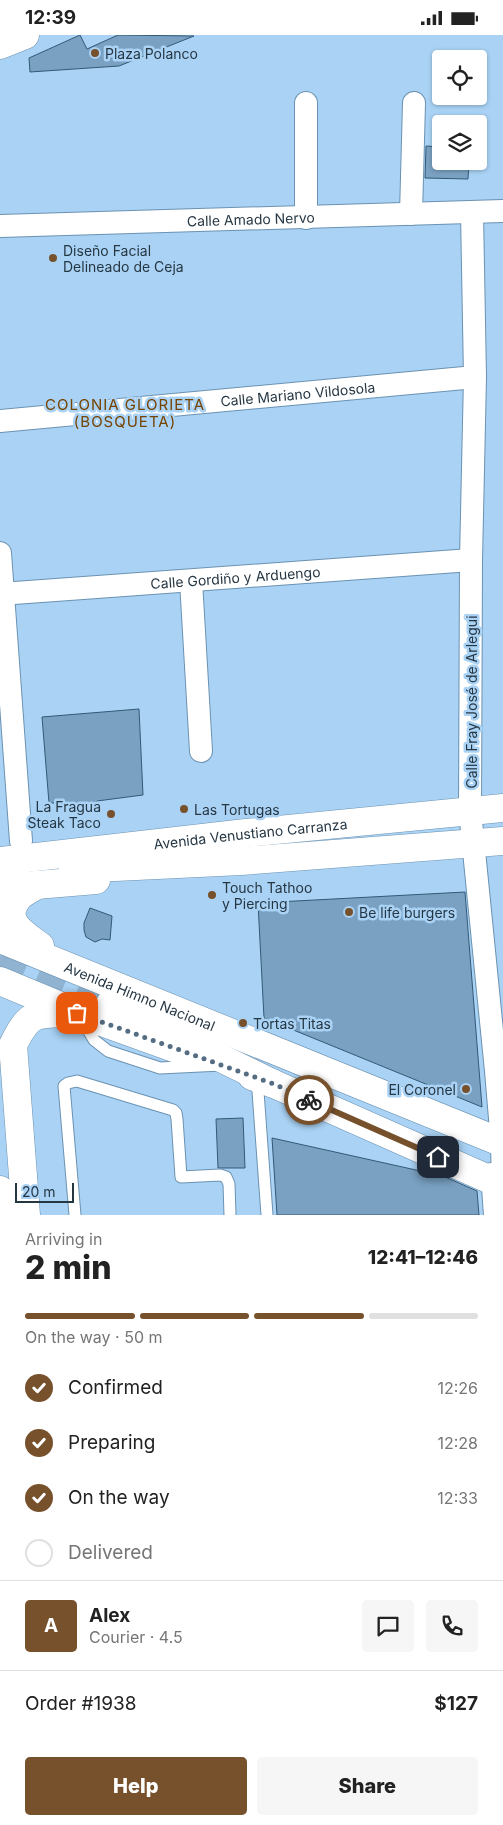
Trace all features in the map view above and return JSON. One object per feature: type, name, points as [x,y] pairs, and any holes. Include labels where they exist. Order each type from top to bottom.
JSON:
[{"type":"main road","points":[[0,45],[25,35]]},
{"type":"main road","name":"Avenida Venustiano Carranza","points":[[0,861],[246,833],[503,808]]},
{"type":"main road","points":[[10,842],[171,830],[246,833]]},
{"type":"main road","name":"Avenida Venustiano Carranza","points":[[0,873],[241,861],[503,841]]},
{"type":"main road","points":[[0,888],[172,875],[241,861]]},
{"type":"main road","points":[[37,885],[18,898],[10,917],[14,925],[44,950],[66,964]]},
{"type":"main road","name":"Avenida Himno Nacional","points":[[0,939],[66,964],[498,1141]]},
{"type":"main road","points":[[0,981],[77,1013],[265,1081]]},
{"type":"main road","points":[[110,1004],[265,1081],[500,1185]]},
{"type":"main road","points":[[26,1215],[13,1045],[22,1026],[31,1018],[43,1014],[77,1013]]},
{"type":"main road","points":[[0,1190],[2,1215]]},
{"type":"street","points":[[306,103],[306,218]]},
{"type":"street","points":[[411,214],[414,103]]},
{"type":"street","name":"Calle Amado Nervo","points":[[0,227],[503,211]]},
{"type":"street","name":"Calle Fray José de Arlegui","points":[[472,212],[475,377],[471,560],[470,811],[496,1071],[500,1185],[495,1215]]},
{"type":"street","name":"Calle Mariano Vildosola","points":[[0,421],[475,377]]},
{"type":"street","points":[[0,553],[10,842]]},
{"type":"street","name":"Calle Gordiño y Arduengo","points":[[2,594],[471,560]]},
{"type":"street","points":[[191,581],[201,751]]},
{"type":"lane","points":[[75,1215],[64,1086],[77,1081],[173,1110],[176,1113],[177,1119],[181,1177],[220,1175],[226,1177],[230,1215]]},
{"type":"lane","points":[[265,1081],[268,1215]]},
{"type":"building","name":"Plaza Polanco","points":[[80,35],[87,49],[118,35],[194,36],[119,66],[30,72],[29,58]]},
{"type":"building","points":[[426,146],[432,146],[432,170],[468,170],[468,179],[425,178]]},
{"type":"building","points":[[139,709],[143,795],[97,801],[91,810],[83,813],[70,803],[49,803],[42,717]]},
{"type":"building","points":[[465,892],[482,1107],[264,1018],[258,903]]},
{"type":"building","points":[[90,908],[112,916],[110,940],[102,939],[95,942],[86,937],[84,923]]},
{"type":"building","points":[[243,1118],[245,1168],[218,1168],[216,1119]]},
{"type":"building","points":[[272,1138],[443,1176],[477,1191],[479,1215],[277,1215]]},
{"type":"tunnel","points":[[0,957],[110,1004]]},
{"type":"way so far","points":[[77,1013],[274,1084],[309,1100]]},
{"type":"place","name":"Plaza Polanco","points":[[95,53]]},
{"type":"place","name":"Diseño Facial Delineado de Ceja","points":[[53,258]]},
{"type":"place","name":"Las Tortugas","points":[[184,809]]},
{"type":"place","name":"La Fragua Steak Taco","points":[[111,814]]},
{"type":"place","name":"Touch Tathoo y Piercing","points":[[212,895]]},
{"type":"place","name":"Be life burgers","points":[[349,912]]},
{"type":"place","name":"Tortas Titas","points":[[243,1023]]},
{"type":"place","name":"El Coronel","points":[[466,1089]]},
{"type":"district","name":"COLONIA GLORIETA (BOSQUETA)","points":[[125,412]]},
{"type":"route","points":[[309,1100],[438,1157]]}]
